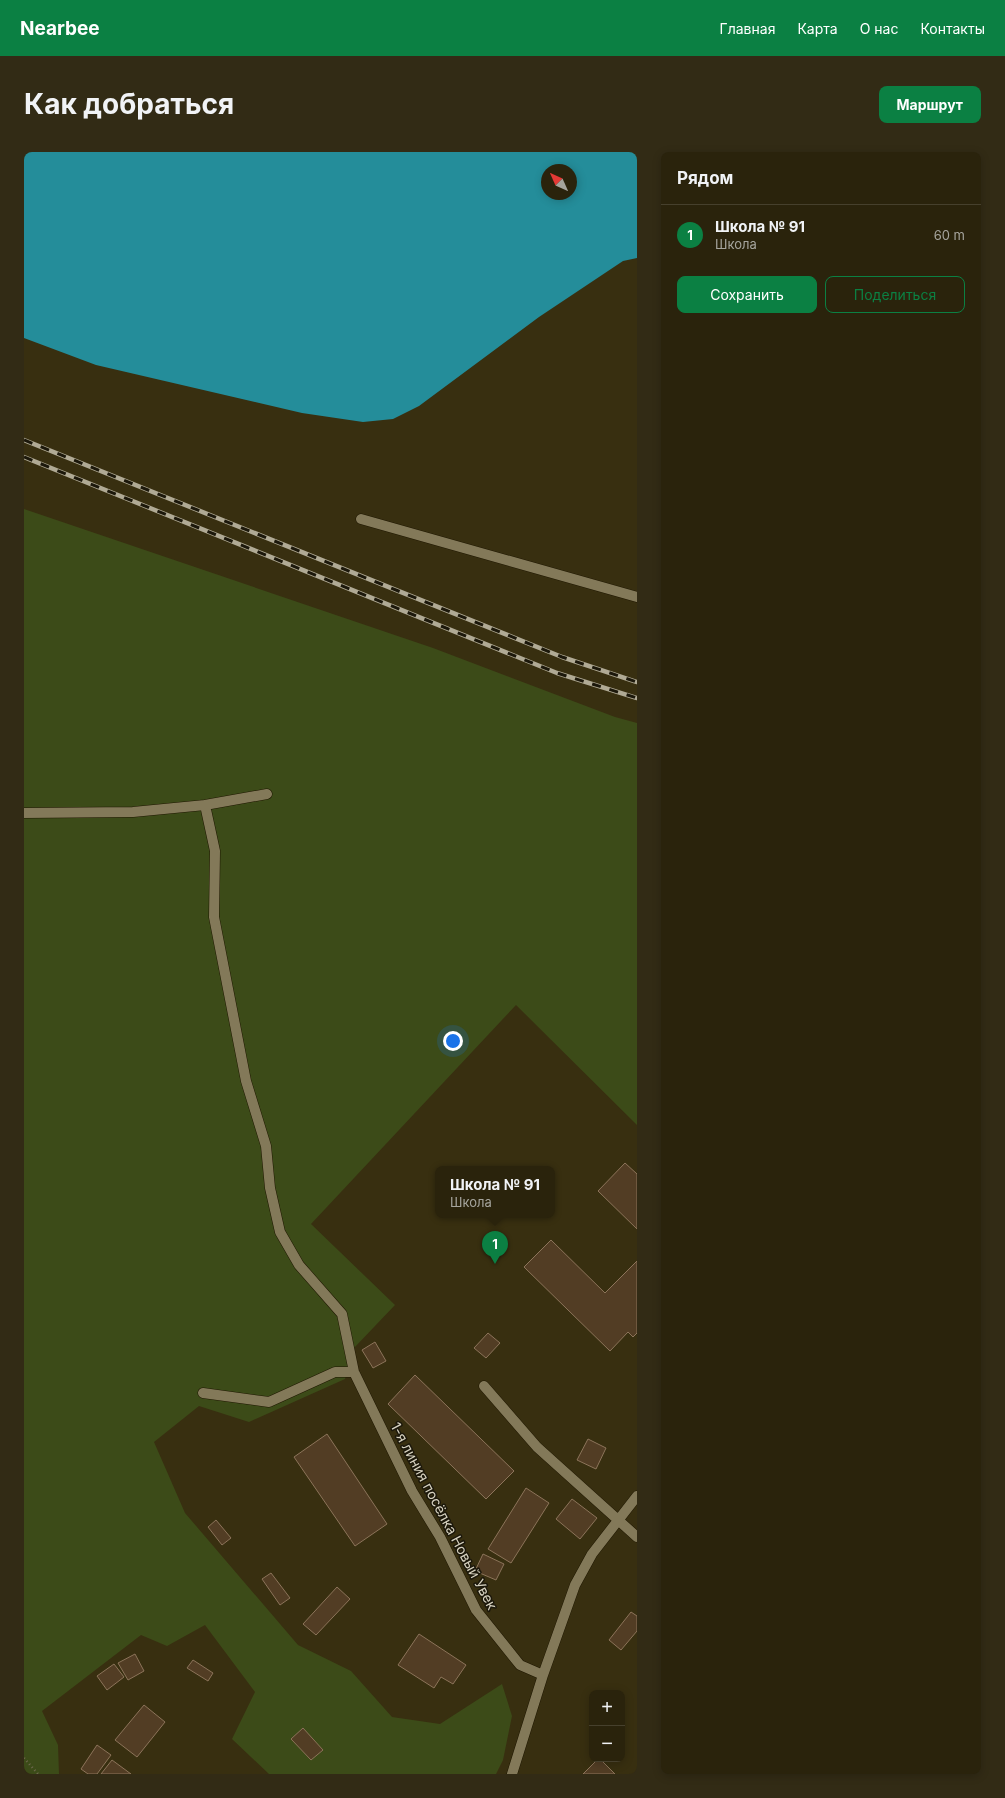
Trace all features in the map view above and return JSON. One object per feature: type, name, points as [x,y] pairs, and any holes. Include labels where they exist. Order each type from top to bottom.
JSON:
[{"type":"street","points":[[361,519],[637,597]]},
{"type":"street","points":[[24,813],[133,812],[205,805],[267,794]]},
{"type":"street","name":"1-я линия посёлка Новый Увек","points":[[205,805],[215,852],[214,917],[246,1081],[266,1146],[270,1188],[280,1232],[299,1265],[342,1314],[354,1372],[412,1492],[440,1537],[476,1610],[520,1664],[543,1676]]},
{"type":"street","points":[[203,1393],[269,1402],[335,1372],[354,1372]]},
{"type":"street","points":[[484,1386],[536,1447],[637,1537]]},
{"type":"street","points":[[513,1774],[543,1676],[575,1586],[592,1554],[617,1519],[637,1496]]},
{"type":"path","points":[[24,1758],[38,1774]]},
{"type":"green space","points":[[24,509],[433,648],[615,717],[637,723],[637,1125],[516,1005],[311,1224],[395,1305],[354,1348],[345,1379],[249,1422],[199,1406],[154,1442],[185,1513],[298,1645],[351,1671],[392,1717],[440,1724],[502,1684],[512,1716],[503,1760],[496,1774],[269,1774],[232,1739],[255,1692],[205,1625],[167,1646],[141,1635],[42,1711],[58,1745],[59,1774],[24,1774]]},
{"type":"water","points":[[24,152],[637,152],[637,258],[623,261],[539,317],[419,406],[393,419],[363,422],[302,413],[96,365],[24,338]]},
{"type":"building","points":[[625,1163],[637,1174],[637,1229],[598,1191]]},
{"type":"building","points":[[551,1240],[605,1293],[637,1261],[637,1333],[633,1337],[628,1332],[610,1351],[524,1267]]},
{"type":"building","points":[[488,1333],[500,1343],[486,1358],[474,1348]]},
{"type":"building","points":[[375,1342],[386,1361],[373,1368],[362,1350]]},
{"type":"building","points":[[415,1375],[514,1471],[486,1499],[388,1404]]},
{"type":"building","points":[[327,1434],[387,1524],[355,1546],[294,1457]]},
{"type":"building","points":[[588,1439],[606,1448],[596,1469],[577,1460]]},
{"type":"building","points":[[526,1488],[549,1503],[511,1563],[488,1549]]},
{"type":"building","points":[[572,1499],[597,1518],[580,1539],[556,1519]]},
{"type":"building","points":[[216,1520],[231,1538],[222,1545],[208,1527]]},
{"type":"building","points":[[483,1554],[504,1564],[496,1580],[475,1571]]},
{"type":"building","points":[[271,1573],[290,1598],[280,1605],[262,1579]]},
{"type":"building","points":[[337,1587],[350,1599],[316,1635],[303,1624]]},
{"type":"building","points":[[631,1612],[637,1616],[637,1631],[621,1650],[609,1640]]},
{"type":"building","points":[[419,1634],[466,1665],[453,1684],[441,1677],[434,1688],[398,1665]]},
{"type":"building","points":[[135,1654],[144,1671],[128,1680],[118,1663]]},
{"type":"building","points":[[193,1660],[213,1673],[208,1681],[187,1668]]},
{"type":"building","points":[[114,1664],[124,1677],[107,1690],[97,1676]]},
{"type":"building","points":[[144,1705],[165,1722],[137,1757],[115,1740]]},
{"type":"building","points":[[303,1728],[323,1750],[311,1760],[291,1739]]},
{"type":"building","points":[[97,1745],[111,1755],[97,1774],[88,1774],[81,1769]]},
{"type":"building","points":[[112,1760],[131,1774],[101,1774]]},
{"type":"building","points":[[595,1762],[603,1762],[615,1774],[583,1774]]},
{"type":"railway","points":[[24,440],[562,657],[637,682]]},
{"type":"railway","points":[[24,457],[557,673],[637,698]]},
{"type":"place","name":"Школа № 91","points":[[495,1264]]}]
